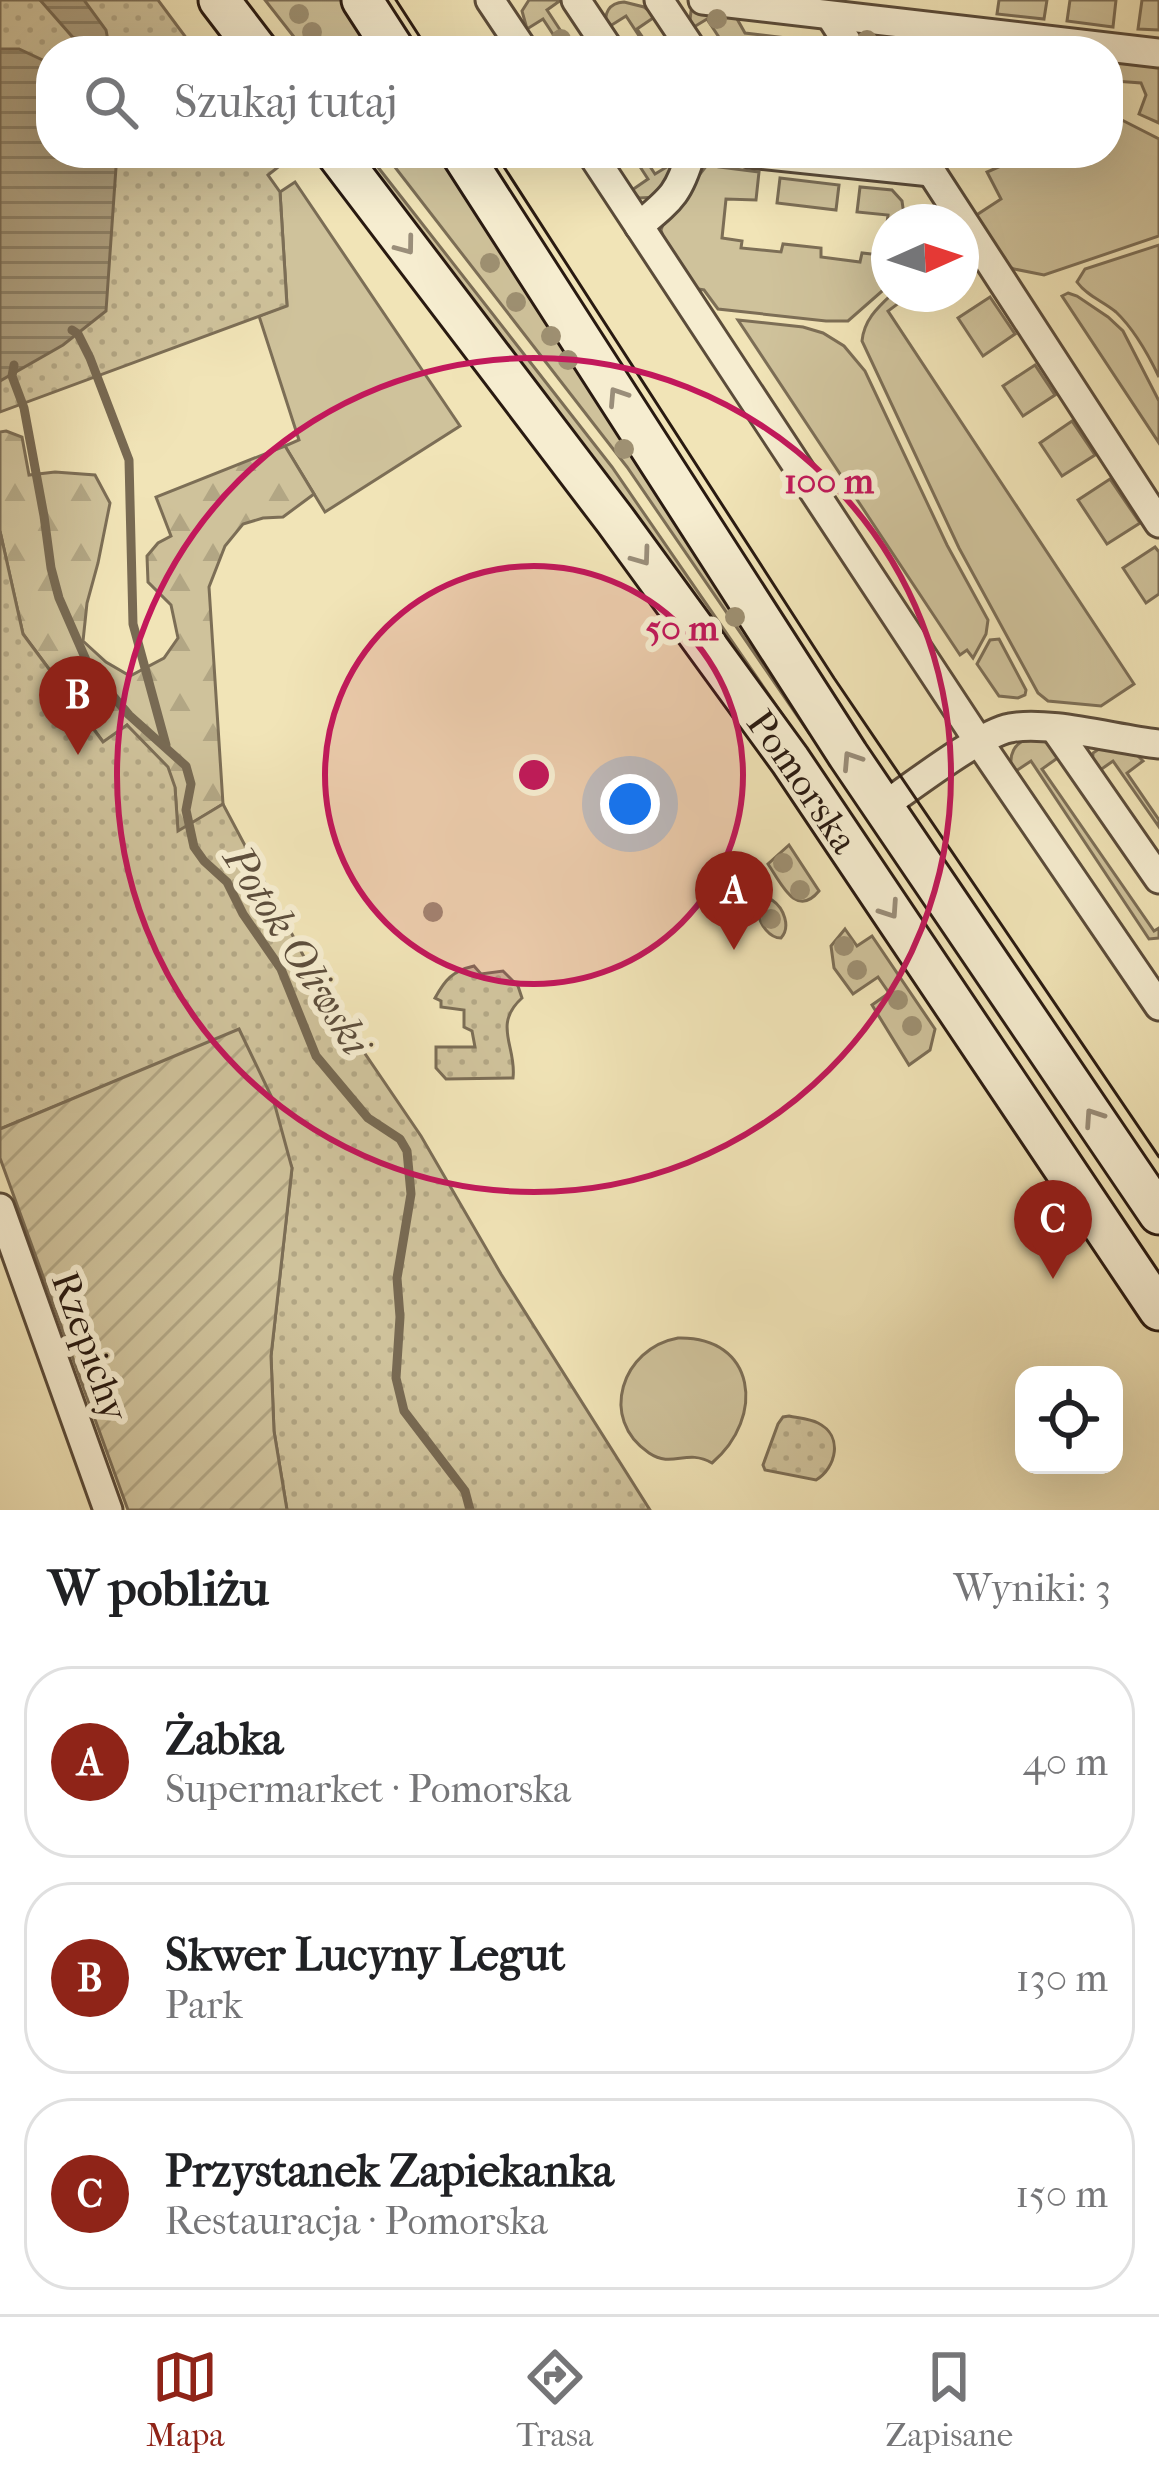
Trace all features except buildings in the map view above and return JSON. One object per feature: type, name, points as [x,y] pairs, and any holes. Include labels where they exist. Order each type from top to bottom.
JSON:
[{"type":"main road","points":[[219,0],[247,36]]},
{"type":"main road","points":[[362,0],[385,36]]},
{"type":"main road","name":"Pomorska","points":[[347,168],[773,737],[1159,1310]]},
{"type":"main road","name":"Pomorska","points":[[471,168],[882,807],[1159,1214]]},
{"type":"main road","points":[[977,1038],[1020,1010]]},
{"type":"street","points":[[490,0],[514,36]]},
{"type":"street","points":[[576,0],[600,36]]},
{"type":"street","points":[[659,0],[683,36]]},
{"type":"street","points":[[704,0],[1008,36]]},
{"type":"street","points":[[831,16],[844,36]]},
{"type":"street","points":[[1123,49],[1159,53]]},
{"type":"street","points":[[601,168],[979,742],[1157,997]]},
{"type":"street","points":[[639,226],[670,200],[686,168]]},
{"type":"street","points":[[929,168],[1159,523]]},
{"type":"street","points":[[882,807],[979,742],[1012,727],[1055,729],[1155,749]]},
{"type":"street","points":[[1055,729],[1159,879]]},
{"type":"street","name":"Rzepichy","points":[[0,1208],[109,1510]]},
{"type":"green space","points":[[0,0],[158,0],[185,36],[36,36],[36,168],[277,168],[268,175],[280,192],[287,306],[0,412]]},
{"type":"green space","points":[[265,0],[343,0],[366,36],[293,36]]},
{"type":"green space","points":[[529,0],[561,0],[547,10],[564,36],[554,36],[543,19],[527,29],[522,11]]},
{"type":"green space","points":[[999,0],[1047,0],[1044,19],[997,14]]},
{"type":"green space","points":[[1070,0],[1116,0],[1113,27],[1067,21]]},
{"type":"green space","points":[[1142,0],[1159,0],[1159,30],[1138,29]]},
{"type":"green space","points":[[614,4],[644,7],[656,16],[637,29],[642,36],[626,16],[607,28],[608,10]]},
{"type":"green space","points":[[700,7],[732,10],[745,33],[770,36],[718,36],[707,19],[689,30],[691,11]]},
{"type":"green space","points":[[1123,59],[1159,64],[1159,123],[1139,114],[1146,95],[1141,83],[1123,82]]},
{"type":"green space","points":[[1123,121],[1159,139],[1159,236],[1044,275],[1014,269],[1004,264],[979,228],[979,213],[1001,199],[987,172],[996,168],[1123,168]]},
{"type":"green space","points":[[367,168],[379,168],[612,467],[800,740],[795,743]]},
{"type":"green space","points":[[396,168],[451,168],[814,729],[809,733],[627,467]]},
{"type":"green space","points":[[641,168],[651,168],[655,174],[671,168],[673,174],[658,197],[639,198],[632,190],[648,179]]},
{"type":"green space","points":[[705,168],[759,172],[756,200],[726,199],[722,238],[742,241],[741,248],[781,252],[783,244],[821,248],[821,257],[860,262],[862,253],[871,254],[871,301],[848,321],[718,309],[704,290],[692,288],[661,230]]},
{"type":"green space","points":[[780,178],[839,185],[836,210],[777,203]]},
{"type":"green space","points":[[295,182],[460,426],[325,512],[285,446],[299,440],[259,316],[287,305],[280,192]]},
{"type":"green space","points":[[860,187],[892,190],[902,201],[871,204],[871,213],[857,212]]},
{"type":"green space","points":[[1159,245],[1159,377],[1123,319],[1077,282],[1085,269]]},
{"type":"green space","points":[[1068,293],[1123,331],[1159,401],[1159,443],[1062,296]]},
{"type":"green space","points":[[990,297],[1015,334],[983,356],[958,318],[979,312],[979,304]]},
{"type":"green space","points":[[874,312],[889,312],[1134,684],[1101,706],[1048,701],[1038,693],[959,548],[862,341]]},
{"type":"green space","points":[[738,320],[823,333],[844,346],[865,371],[988,620],[973,658],[967,650],[960,655]]},
{"type":"green space","points":[[1035,365],[1055,395],[1023,416],[1003,386]]},
{"type":"green space","points":[[1072,421],[1095,455],[1062,476],[1040,443]]},
{"type":"green space","points":[[0,432],[22,437],[29,475],[95,475],[110,503],[83,641],[130,676],[164,658],[178,638],[171,605],[148,582],[147,556],[171,536],[156,497],[285,446],[314,494],[283,517],[243,524],[225,546],[209,587],[223,804],[178,832],[175,788],[127,725],[104,743],[23,634],[0,531]]},
{"type":"green space","points":[[1110,479],[1140,523],[1107,544],[1078,500]]},
{"type":"green space","points":[[0,531],[23,634],[103,742],[127,725],[168,767],[175,787],[178,831],[223,804],[321,989],[421,1136],[501,1274],[650,1510],[287,1510],[274,1431],[271,1356],[292,1168],[239,1030],[0,1129]]},
{"type":"green space","points":[[1155,547],[1159,594],[1146,603],[1123,568]]},
{"type":"green space","points":[[999,639],[1026,690],[1018,698],[999,696],[977,664],[990,640]]},
{"type":"green space","points":[[1032,738],[1046,742],[1059,757],[1042,769],[1154,931],[1159,928],[1159,938],[1149,939],[1031,761],[1013,773],[1014,750]]},
{"type":"green space","points":[[1109,748],[1133,751],[1143,761],[1127,773],[1159,827],[1113,761],[1096,773],[1092,768],[1093,753]]},
{"type":"green space","points":[[789,845],[819,891],[811,899],[796,900],[768,864]]},
{"type":"green space","points":[[772,900],[785,918],[781,938],[766,930],[758,914],[760,906]]},
{"type":"green space","points":[[845,929],[857,946],[872,936],[935,1029],[930,1050],[909,1065],[872,1005],[889,993],[878,977],[853,994],[834,968],[831,946]]},
{"type":"green space","points":[[474,966],[481,974],[503,971],[518,986],[522,998],[507,1027],[513,1078],[446,1079],[436,1068],[436,1047],[475,1047],[472,1031],[464,1027],[464,1010],[441,1007],[435,998],[450,977]]},
{"type":"green space","points":[[239,1029],[274,1102],[292,1168],[271,1356],[274,1431],[287,1510],[128,1510],[0,1158],[0,1129]]},
{"type":"green space","points":[[678,1338],[704,1341],[724,1350],[744,1382],[746,1403],[740,1424],[712,1463],[649,1453],[633,1439],[624,1422],[623,1386],[631,1370],[659,1344]]},
{"type":"green space","points":[[789,1416],[818,1423],[831,1436],[832,1460],[816,1480],[765,1470],[778,1424]]},
{"type":"shaded area","points":[[40,0],[84,0],[107,36],[72,36]]},
{"type":"shaded area","points":[[0,49],[19,49],[36,57],[36,168],[116,168],[106,311],[63,345],[0,381]]},
{"type":"waterway","name":"Potok Oliwski","points":[[72,330],[90,358],[129,460],[133,624],[166,745]]},
{"type":"waterway","name":"Potok Oliwski","points":[[14,365],[12,376],[24,408],[51,568],[90,669],[129,715],[186,766],[191,784],[186,810],[194,847],[227,882],[281,969],[316,1056],[368,1118],[400,1139],[407,1151],[411,1194],[397,1278],[396,1378],[404,1411],[465,1491],[470,1510]]},
{"type":"tram line","points":[[396,0],[419,36]]},
{"type":"tram line","points":[[505,168],[834,678],[1159,1157]]},
{"type":"place","name":"Skwer Lucyny Legut","points":[[78,755]]},
{"type":"place","name":"Żabka","points":[[734,950]]},
{"type":"place","name":"Przystanek Zapiekanka","points":[[1053,1279]]}]
